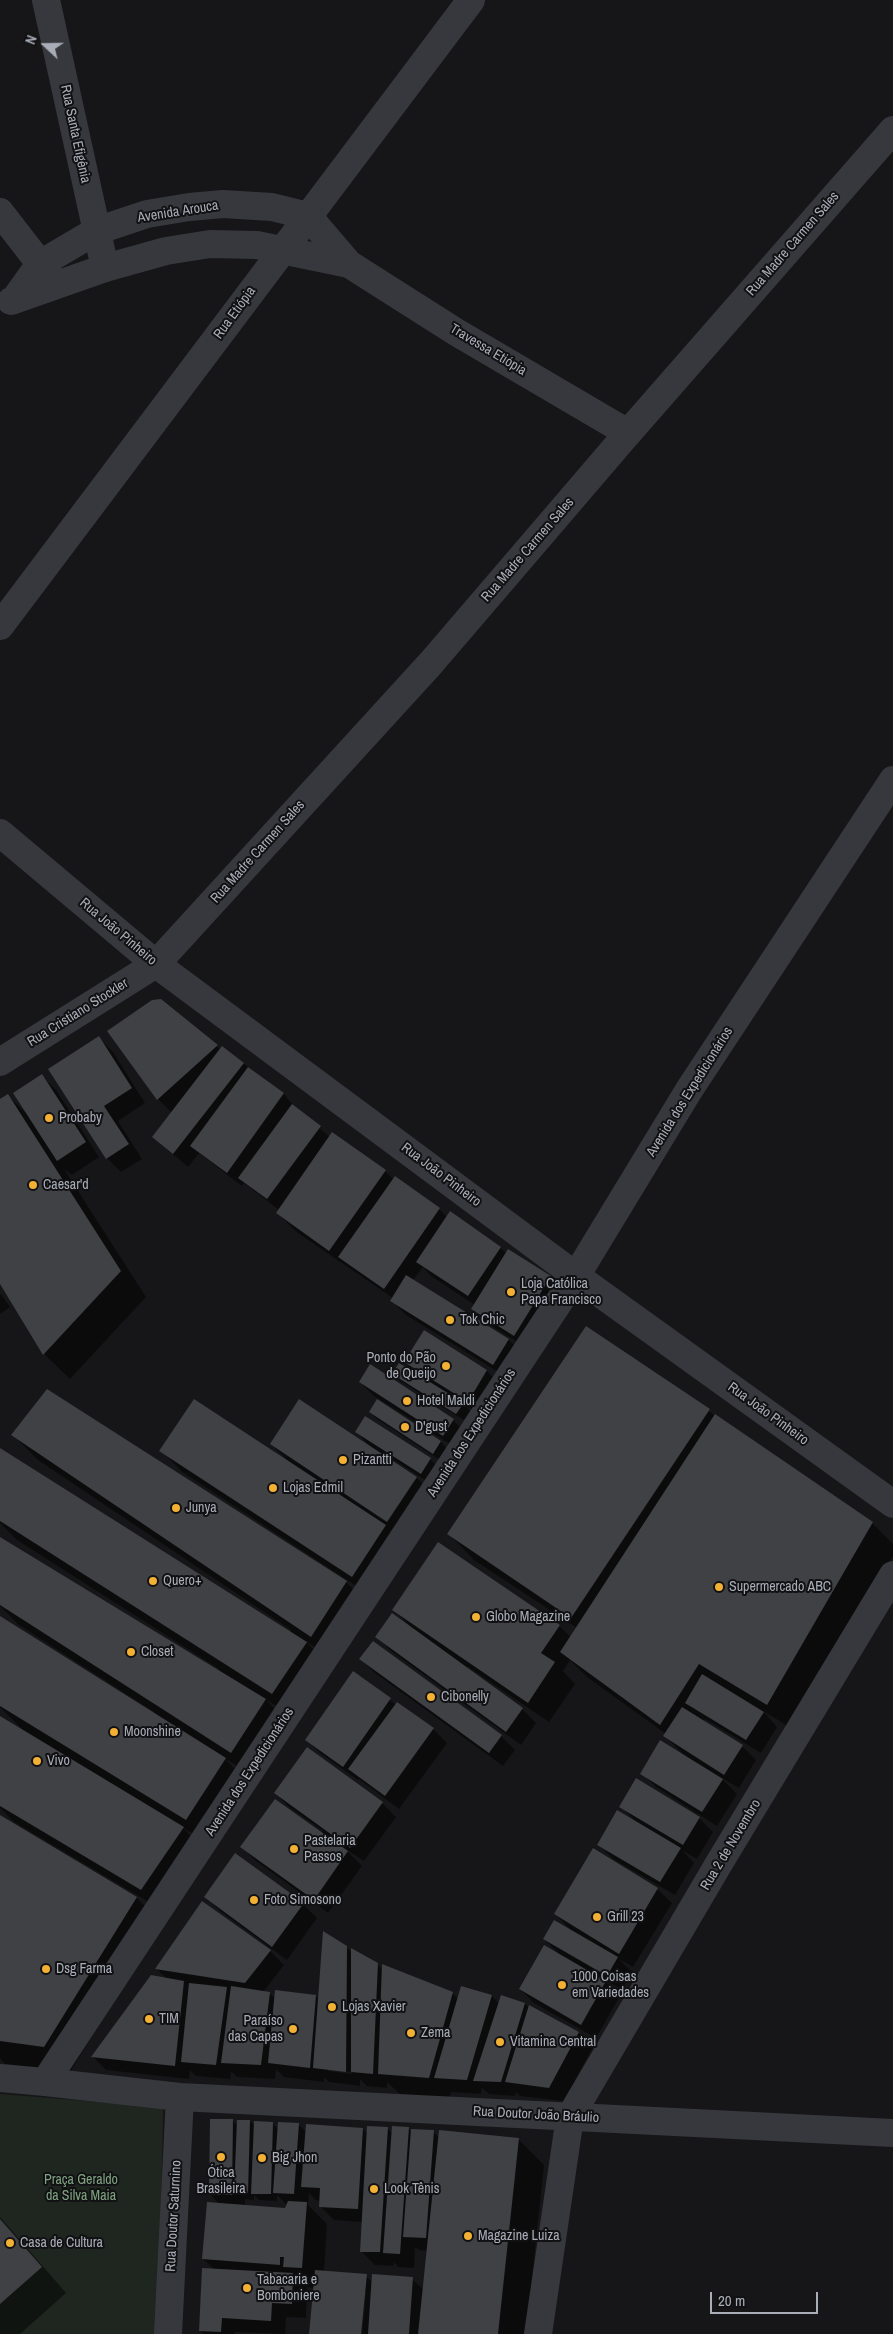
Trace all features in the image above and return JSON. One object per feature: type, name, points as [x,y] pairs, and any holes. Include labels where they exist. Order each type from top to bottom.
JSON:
[{"type":"street","name":"Rua Santa Efigênia","points":[[46,0],[105,268]]},
{"type":"street","name":"Rua Etiópia","points":[[0,626],[471,0]]},
{"type":"street","name":"Rua Madre Carmen Sales","points":[[156,964],[431,663],[628,433],[893,130]]},
{"type":"street","name":"Avenida Arouca","points":[[8,304],[40,264],[96,231],[147,214],[223,204],[272,207],[308,216]]},
{"type":"street","points":[[0,212],[57,286]]},
{"type":"street","name":"Travessa Etiópia","points":[[308,216],[349,264],[456,332],[628,433]]},
{"type":"street","name":"Avenida Arouca","points":[[8,304],[105,268],[166,251],[210,244],[257,245],[283,249]]},
{"type":"street","name":"Travessa Etiópia","points":[[283,249],[349,264]]},
{"type":"street","name":"Avenida dos Expedicionários","points":[[45,2082],[576,1276],[695,1082],[893,780]]},
{"type":"street","name":"Rua João Pinheiro","points":[[0,833],[156,964],[576,1276],[893,1504]]},
{"type":"street","name":"Rua Cristiano Stockler","points":[[0,1062],[156,964]]},
{"type":"street","name":"Rua 2 de Novembro","points":[[570,2117],[718,1865],[893,1575]]},
{"type":"street","name":"Rua Doutor João Bráulio","points":[[0,2078],[180,2097],[893,2133]]},
{"type":"street","name":"Rua Doutor Saturnino","points":[[168,2334],[180,2097]]},
{"type":"street","points":[[538,2334],[570,2117]]},
{"type":"green space","name":"Praça Geraldo da Silva Maia","points":[[0,2094],[163,2107],[159,2334],[0,2334]]},
{"type":"building","points":[[161,999],[218,1045],[157,1100],[107,1031],[152,1000]]},
{"type":"building","points":[[99,1036],[132,1088],[104,1106],[129,1144],[106,1159],[48,1069]]},
{"type":"building","points":[[222,1046],[244,1063],[173,1154],[152,1137]]},
{"type":"building","points":[[248,1067],[284,1093],[227,1173],[190,1146]]},
{"type":"building","name":"Probaby","points":[[42,1074],[86,1142],[57,1161],[13,1093]]},
{"type":"building","name":"Caesar'd","points":[[8,1094],[121,1271],[43,1355],[0,1284],[0,1099]]},
{"type":"building","points":[[292,1104],[321,1126],[267,1199],[238,1178]]},
{"type":"building","points":[[332,1132],[386,1170],[329,1251],[276,1213]]},
{"type":"building","points":[[395,1176],[440,1208],[384,1289],[338,1257]]},
{"type":"building","points":[[450,1211],[501,1247],[468,1296],[416,1262]]},
{"type":"building","name":"Loja Católica Papa Francisco","points":[[508,1249],[551,1276],[514,1336],[471,1309]]},
{"type":"building","name":"Tok Chic","points":[[406,1275],[509,1339],[493,1365],[390,1301]]},
{"type":"building","points":[[586,1326],[710,1409],[571,1618],[447,1534]]},
{"type":"building","name":"Ponto do Pão de Queijo","points":[[424,1330],[487,1370],[468,1402],[404,1362]]},
{"type":"building","points":[[399,1363],[464,1403],[456,1414],[392,1374]]},
{"type":"building","name":"Hotel Maldi","points":[[370,1364],[454,1419],[443,1436],[359,1382]]},
{"type":"building","name":"Junya","points":[[47,1389],[347,1581],[311,1637],[11,1435]]},
{"type":"building","name":"Lojas Edmil","points":[[194,1399],[386,1525],[352,1577],[159,1451]]},
{"type":"building","name":"Pizantti","points":[[299,1399],[417,1477],[387,1522],[270,1444]]},
{"type":"building","name":"D'gust","points":[[377,1399],[441,1441],[433,1454],[369,1412]]},
{"type":"building","name":"Supermercado ABC","points":[[715,1414],[873,1522],[767,1705],[699,1664],[660,1725],[560,1652]]},
{"type":"building","points":[[365,1416],[431,1458],[421,1474],[355,1432]]},
{"type":"building","name":"Quero+","points":[[0,1448],[307,1642],[272,1694],[0,1521]]},
{"type":"building","name":"Closet","points":[[0,1537],[266,1699],[231,1753],[0,1605]]},
{"type":"building","name":"Globo Magazine","points":[[438,1542],[560,1625],[541,1653],[555,1662],[528,1703],[392,1610]]},
{"type":"building","points":[[392,1613],[523,1708],[506,1732],[375,1637]]},
{"type":"building","name":"Moonshine","points":[[0,1616],[226,1758],[186,1820],[0,1706]]},
{"type":"building","name":"Cibonelly","points":[[373,1641],[502,1735],[489,1753],[359,1659]]},
{"type":"building","points":[[353,1671],[391,1698],[343,1767],[305,1740]]},
{"type":"building","points":[[702,1674],[764,1712],[746,1740],[685,1703]]},
{"type":"building","points":[[397,1702],[434,1728],[385,1796],[348,1769]]},
{"type":"building","points":[[682,1707],[743,1745],[724,1775],[663,1736]]},
{"type":"building","name":"Vivo","points":[[0,1716],[184,1827],[141,1890],[0,1806]]},
{"type":"building","points":[[660,1740],[723,1779],[702,1812],[640,1774]]},
{"type":"building","points":[[307,1747],[383,1802],[350,1848],[274,1793]]},
{"type":"building","points":[[636,1778],[700,1817],[683,1845],[619,1807]]},
{"type":"building","name":"Pastelaria Passos","points":[[275,1799],[348,1851],[314,1900],[240,1847]]},
{"type":"building","points":[[617,1810],[681,1848],[660,1882],[597,1845]]},
{"type":"building","name":"Dsg Farma","points":[[0,1815],[137,1897],[44,2047],[0,2041]]},
{"type":"building","points":[[593,1848],[658,1888],[619,1954],[554,1914]]},
{"type":"building","name":"Foto Simosono","points":[[235,1853],[304,1903],[272,1947],[204,1897]]},
{"type":"building","points":[[202,1901],[271,1950],[245,1983],[155,1969]]},
{"type":"building","points":[[554,1920],[618,1957],[607,1976],[543,1939]]},
{"type":"building","name":"Lojas Xavier","points":[[323,1931],[347,1946],[346,2072],[313,2068]]},
{"type":"building","name":"1000 Coisas em Variedades","points":[[544,1945],[606,1981],[581,2025],[519,1989]]},
{"type":"building","points":[[351,1948],[378,1963],[373,2074],[351,2072]]},
{"type":"building","name":"Zema","points":[[382,1964],[453,1992],[429,2078],[378,2074]]},
{"type":"building","name":"TIM","points":[[151,1975],[184,1981],[175,2066],[91,2057]]},
{"type":"building","points":[[189,1983],[227,1987],[216,2065],[181,2062]]},
{"type":"building","points":[[231,1986],[270,1992],[261,2065],[221,2063]]},
{"type":"building","points":[[461,1986],[492,1995],[467,2080],[434,2078]]},
{"type":"building","name":"Paraíso das Capas","points":[[275,1990],[316,1995],[310,2068],[268,2063]]},
{"type":"building","name":"Vitamina Central","points":[[501,1995],[525,2003],[501,2082],[473,2081]]},
{"type":"building","points":[[529,2005],[579,2032],[549,2088],[505,2082]]},
{"type":"building","name":"Ótica Brasileira","points":[[210,2119],[233,2119],[232,2195],[209,2195]]},
{"type":"building","points":[[237,2120],[250,2120],[248,2193],[234,2193]]},
{"type":"building","name":"Big Jhon","points":[[254,2121],[273,2122],[271,2194],[251,2194]]},
{"type":"building","points":[[278,2122],[299,2123],[294,2194],[273,2193]]},
{"type":"building","points":[[306,2124],[363,2128],[358,2209],[319,2207],[320,2188],[301,2187]]},
{"type":"building","name":"Look Tênis","points":[[367,2126],[388,2127],[380,2252],[360,2252]]},
{"type":"building","points":[[392,2126],[409,2127],[400,2254],[383,2253]]},
{"type":"building","points":[[411,2129],[434,2130],[426,2238],[403,2237]]},
{"type":"building","name":"Magazine Luiza","points":[[439,2130],[519,2138],[498,2334],[418,2334]]},
{"type":"building","points":[[288,2201],[307,2202],[302,2268],[283,2267],[284,2257],[280,2257],[280,2265],[202,2259],[207,2202],[285,2208]]},
{"type":"building","name":"Casa de Cultura","points":[[0,2219],[42,2267],[0,2304]]},
{"type":"building","name":"Tabacaria e Bomboniere","points":[[202,2268],[293,2273],[292,2304],[272,2303],[271,2321],[222,2318],[221,2332],[199,2331]]},
{"type":"building","points":[[315,2270],[367,2274],[361,2334],[309,2334]]},
{"type":"building","points":[[372,2274],[413,2277],[409,2334],[368,2334]]},
{"type":"place","name":"Probaby","points":[[49,1118]]},
{"type":"place","name":"Caesar'd","points":[[33,1185]]},
{"type":"place","name":"Loja Católica Papa Francisco","points":[[511,1292]]},
{"type":"place","name":"Tok Chic","points":[[450,1320]]},
{"type":"place","name":"Ponto do Pão de Queijo","points":[[446,1366]]},
{"type":"place","name":"Hotel Maldi","points":[[407,1401]]},
{"type":"place","name":"D'gust","points":[[405,1427]]},
{"type":"place","name":"Pizantti","points":[[343,1460]]},
{"type":"place","name":"Lojas Edmil","points":[[273,1488]]},
{"type":"place","name":"Junya","points":[[176,1508]]},
{"type":"place","name":"Quero+","points":[[153,1581]]},
{"type":"place","name":"Supermercado ABC","points":[[719,1587]]},
{"type":"place","name":"Globo Magazine","points":[[476,1617]]},
{"type":"place","name":"Closet","points":[[131,1652]]},
{"type":"place","name":"Cibonelly","points":[[431,1697]]},
{"type":"place","name":"Moonshine","points":[[114,1732]]},
{"type":"place","name":"Vivo","points":[[37,1761]]},
{"type":"place","name":"Pastelaria Passos","points":[[294,1849]]},
{"type":"place","name":"Foto Simosono","points":[[254,1900]]},
{"type":"place","name":"Grill 23","points":[[597,1917]]},
{"type":"place","name":"Dsg Farma","points":[[46,1969]]},
{"type":"place","name":"1000 Coisas em Variedades","points":[[562,1985]]},
{"type":"place","name":"Lojas Xavier","points":[[332,2007]]},
{"type":"place","name":"TIM","points":[[149,2019]]},
{"type":"place","name":"Paraíso das Capas","points":[[293,2029]]},
{"type":"place","name":"Zema","points":[[411,2033]]},
{"type":"place","name":"Vitamina Central","points":[[500,2042]]},
{"type":"place","name":"Ótica Brasileira","points":[[221,2157]]},
{"type":"place","name":"Big Jhon","points":[[262,2158]]},
{"type":"place","name":"Look Tênis","points":[[374,2189]]},
{"type":"place","name":"Magazine Luiza","points":[[468,2236]]},
{"type":"place","name":"Casa de Cultura","points":[[10,2243]]},
{"type":"place","name":"Tabacaria e Bomboniere","points":[[247,2288]]}]
